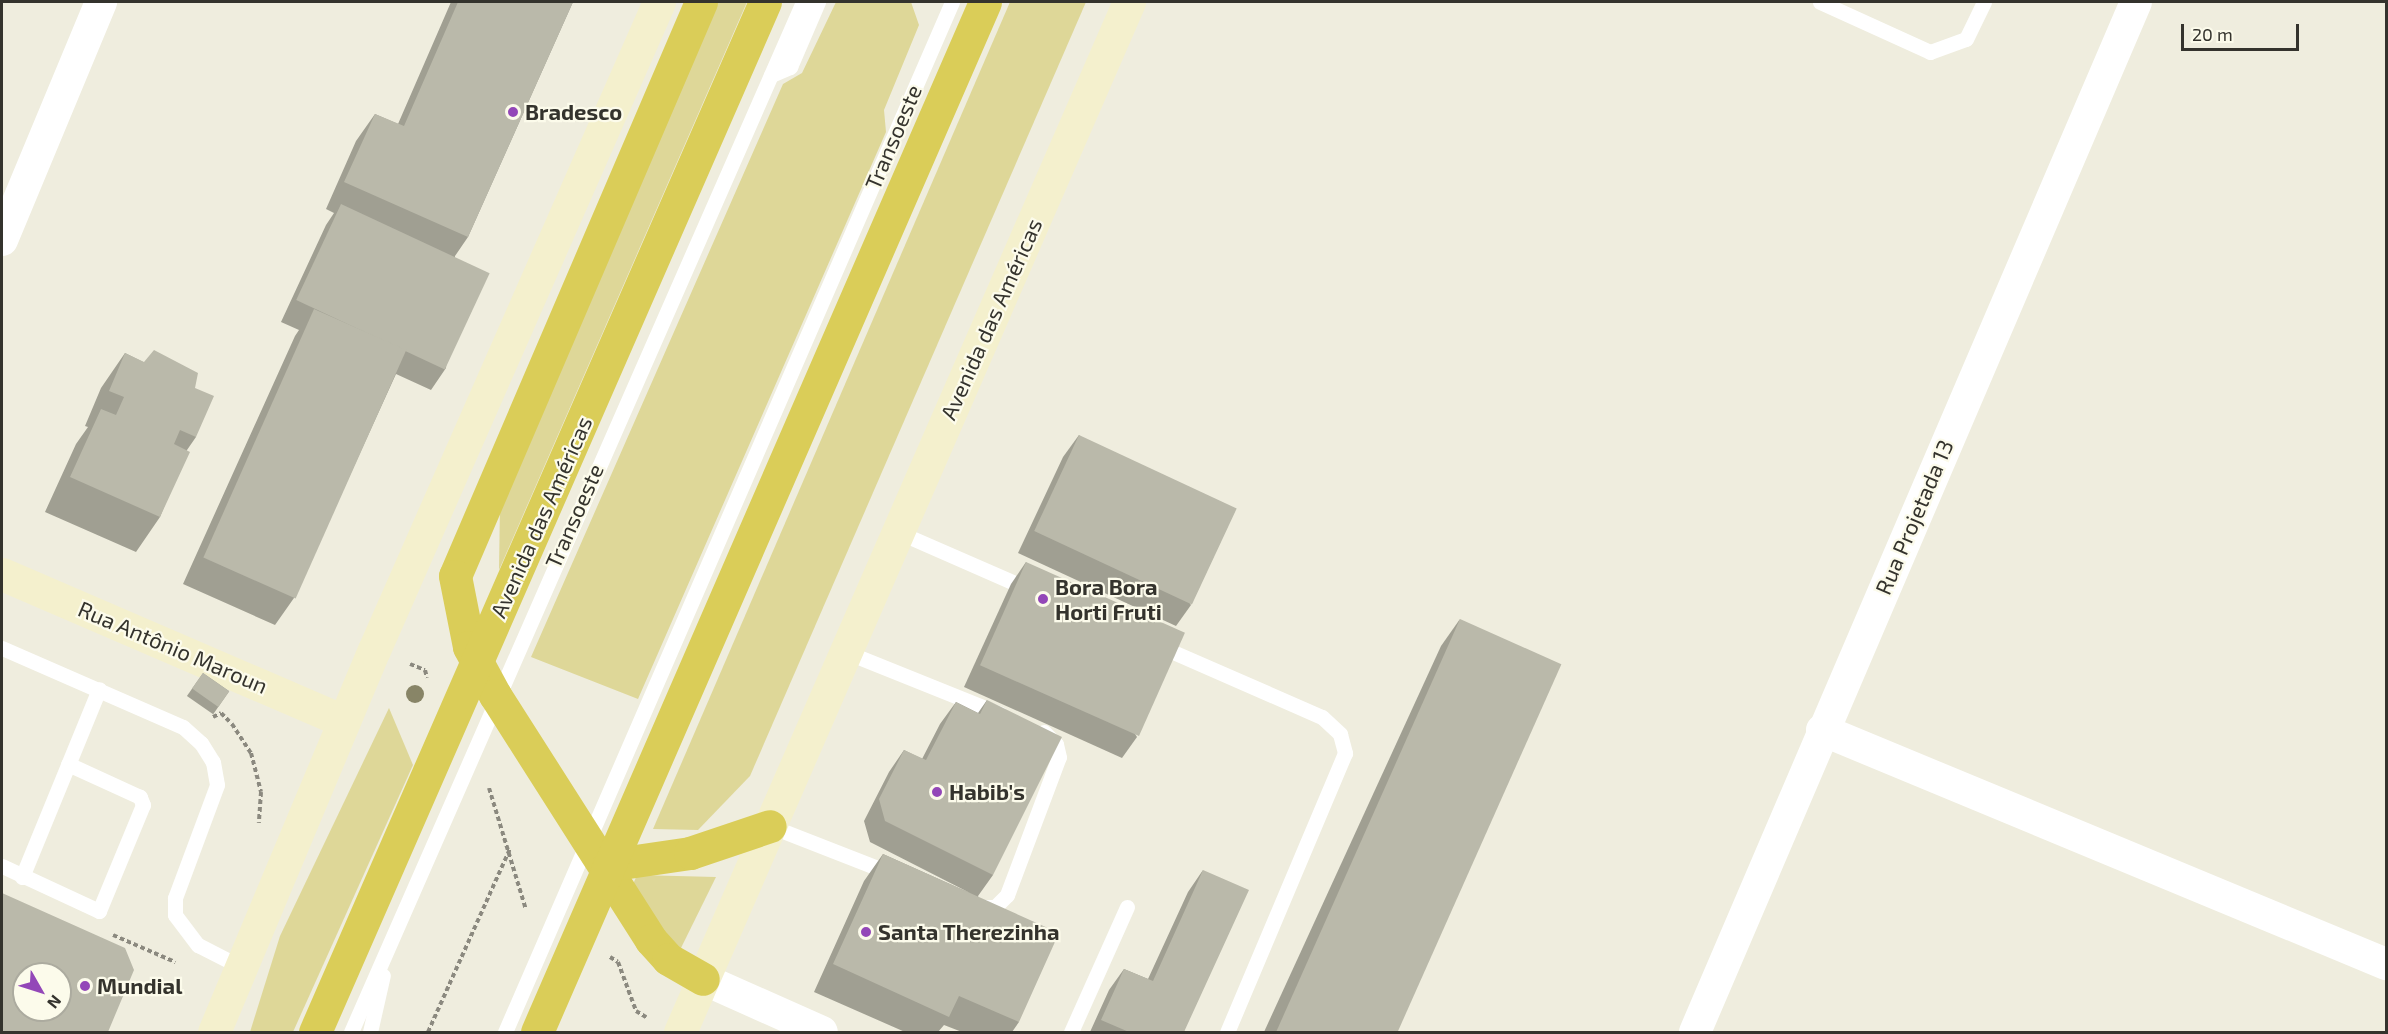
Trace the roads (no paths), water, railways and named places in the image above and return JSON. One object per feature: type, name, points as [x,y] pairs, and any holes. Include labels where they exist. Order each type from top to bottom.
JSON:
[{"type":"highway","points":[[701,2],[455,576],[476,663],[495,695],[608,865],[651,940],[668,959],[703,979]]},
{"type":"highway","name":"Avenida das Américas","points":[[315,1032],[765,2]]},
{"type":"highway","points":[[537,1032],[563,934],[608,865],[985,2]]},
{"type":"highway","points":[[608,865],[690,853],[771,826]]},
{"type":"main road","points":[[214,1032],[344,721],[658,2]]},
{"type":"main road","name":"Avenida das Américas","points":[[666,1027],[703,979],[1129,2]]},
{"type":"main road","name":"Rua Antônio Maroun","points":[[2,574],[344,721]]},
{"type":"street","points":[[2,240],[101,2]]},
{"type":"street","name":"Rua Projetada 13","points":[[1695,1032],[1822,730],[2136,2]]},
{"type":"street","points":[[1822,730],[2386,964]]},
{"type":"street","points":[[703,979],[822,1032]]},
{"type":"lane","name":"Transoeste","points":[[351,1032],[495,695],[802,2]]},
{"type":"lane","points":[[771,75],[790,67],[818,2]]},
{"type":"lane","points":[[896,133],[895,109],[941,2]]},
{"type":"lane","name":"Transoeste","points":[[505,1032],[521,994],[563,934],[587,833],[952,2]]},
{"type":"lane","points":[[1820,2],[1930,51],[1966,39],[1984,2]]},
{"type":"lane","points":[[898,532],[1050,598]]},
{"type":"lane","points":[[1137,636],[1322,717],[1340,734],[1345,753],[1227,1032]]},
{"type":"lane","points":[[2,648],[183,727],[213,762],[217,785],[176,898],[181,929],[209,951],[241,967]]},
{"type":"lane","points":[[846,652],[1046,733],[1059,757],[1007,895],[995,907],[977,908],[955,899]]},
{"type":"lane","points":[[22,877],[99,689]]},
{"type":"lane","points":[[2,866],[99,911],[143,805],[140,797],[68,764]]},
{"type":"lane","points":[[771,826],[912,882]]},
{"type":"lane","points":[[1071,1032],[1127,907]]},
{"type":"lane","points":[[370,1032],[392,937]]},
{"type":"lane","points":[[496,1032],[521,994]]},
{"type":"place","name":"Bradesco","points":[[513,112]]},
{"type":"place","name":"Bora Bora Horti Fruti","points":[[1043,599]]},
{"type":"place","name":"Habib's","points":[[937,792]]},
{"type":"place","name":"Santa Therezinha","points":[[866,932]]},
{"type":"place","name":"Mundial","points":[[85,986]]}]
